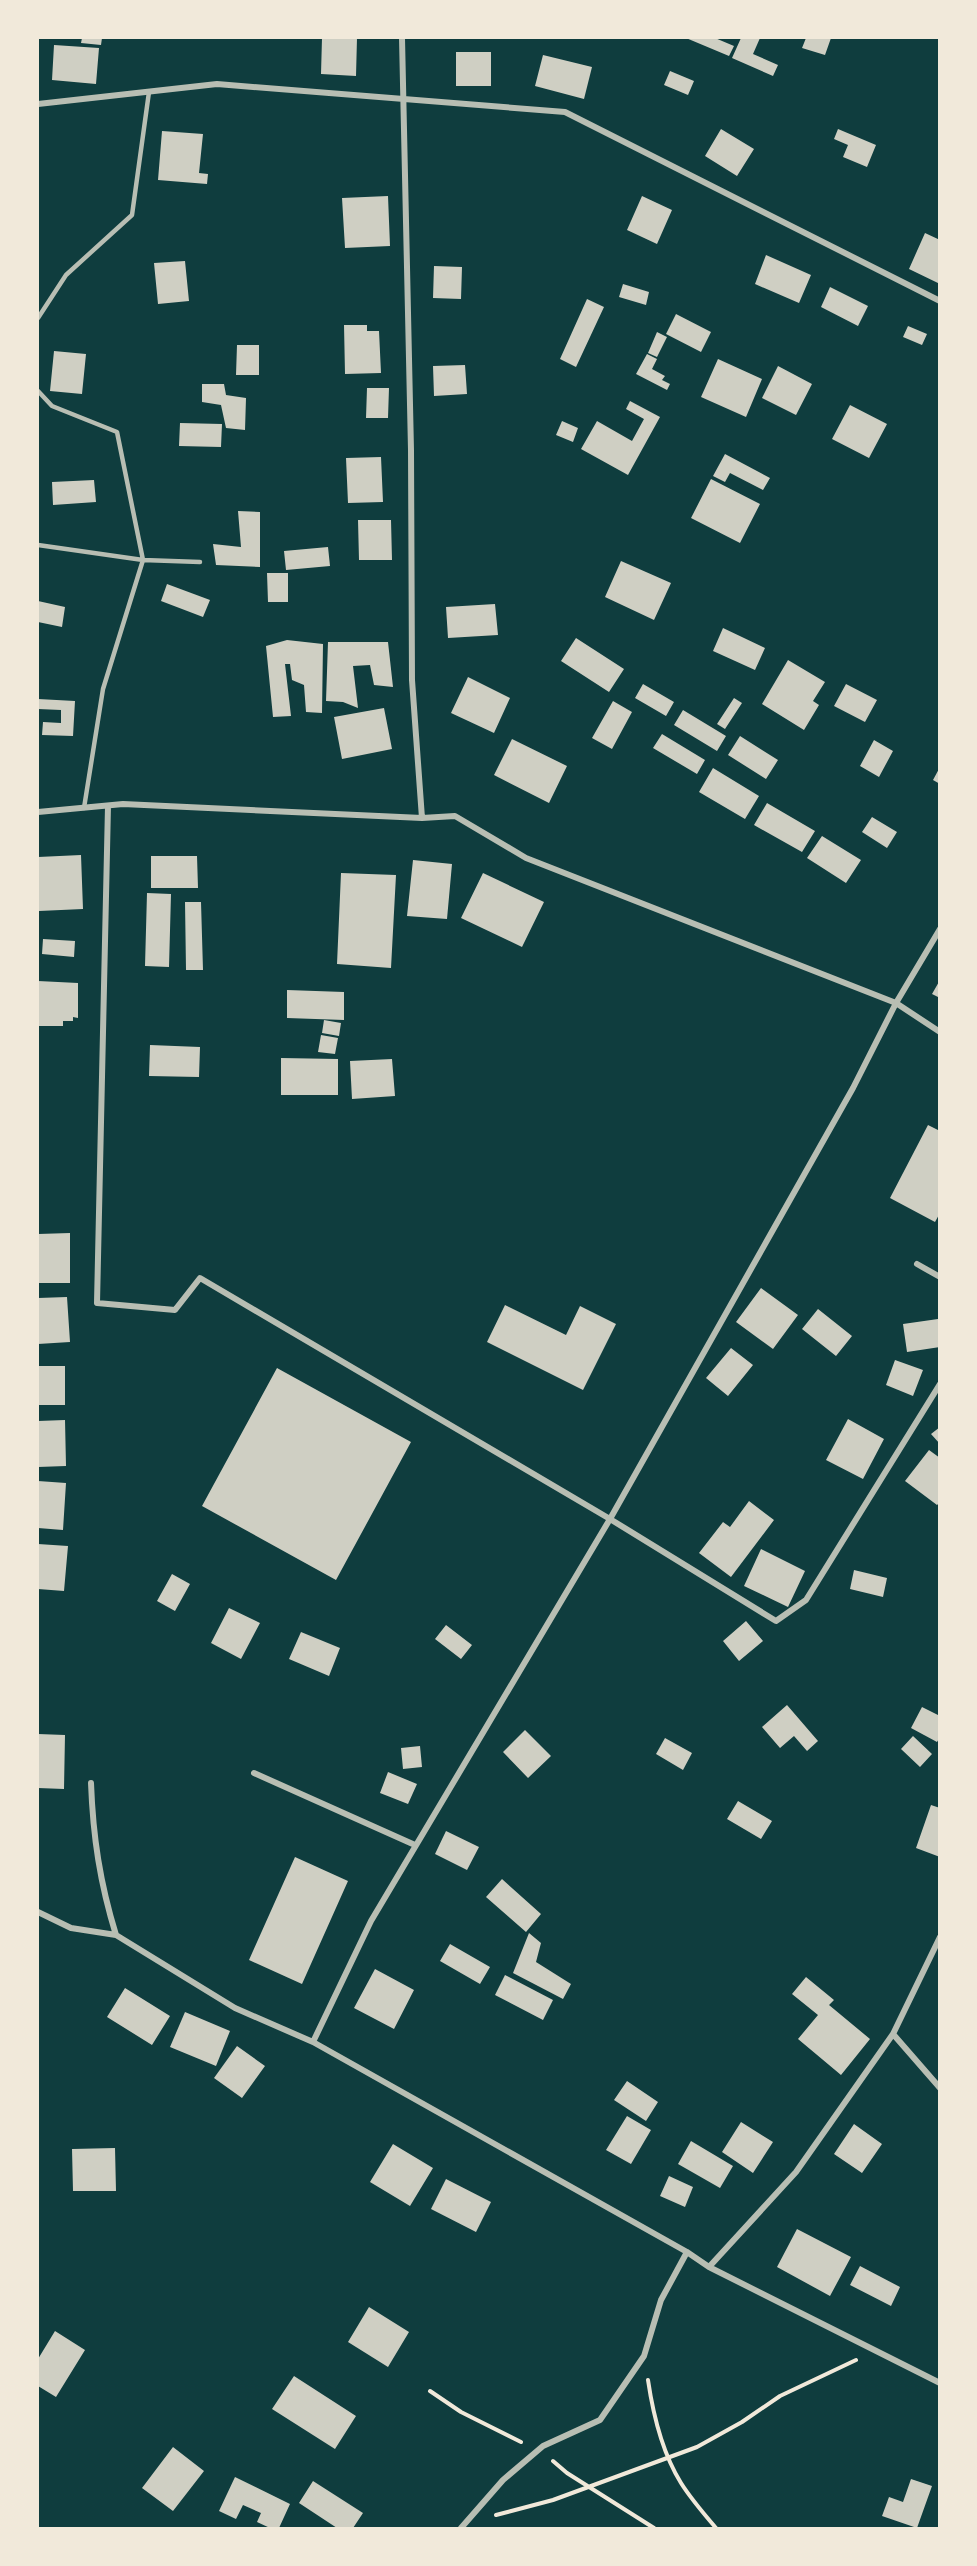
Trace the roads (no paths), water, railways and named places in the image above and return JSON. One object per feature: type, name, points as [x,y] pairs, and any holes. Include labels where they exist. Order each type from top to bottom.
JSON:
[{"type":"street","points":[[402,38],[411,450],[412,680],[422,818]]},
{"type":"street","points":[[38,104],[217,84],[565,112],[939,301]]},
{"type":"street","points":[[38,812],[123,804],[422,818],[455,816],[526,858],[896,1003],[939,1032]]},
{"type":"street","points":[[108,806],[97,1303],[175,1310],[200,1278],[610,1519],[776,1621],[806,1600],[939,1384]]},
{"type":"street","points":[[313,2042],[371,1921],[610,1519],[853,1088],[896,1003],[939,929]]},
{"type":"street","points":[[917,1264],[939,1277]]},
{"type":"street","points":[[254,1773],[415,1845]]},
{"type":"street","points":[[91,1783],[92,1829],[102,1892],[116,1935]]},
{"type":"street","points":[[38,1912],[70,1928],[116,1935],[235,2008],[313,2042],[687,2252],[709,2267],[939,2382]]},
{"type":"street","points":[[709,2267],[796,2172],[893,2034],[939,1937]]},
{"type":"street","points":[[893,2034],[939,2088]]},
{"type":"street","points":[[463,2527],[503,2480],[543,2446],[600,2420],[644,2356],[661,2300],[687,2252]]},
{"type":"lane","points":[[38,318],[66,274],[132,215],[149,92]]},
{"type":"lane","points":[[38,391],[52,406],[117,432],[143,560],[103,689],[84,808]]},
{"type":"lane","points":[[38,545],[143,560],[200,562]]}]
